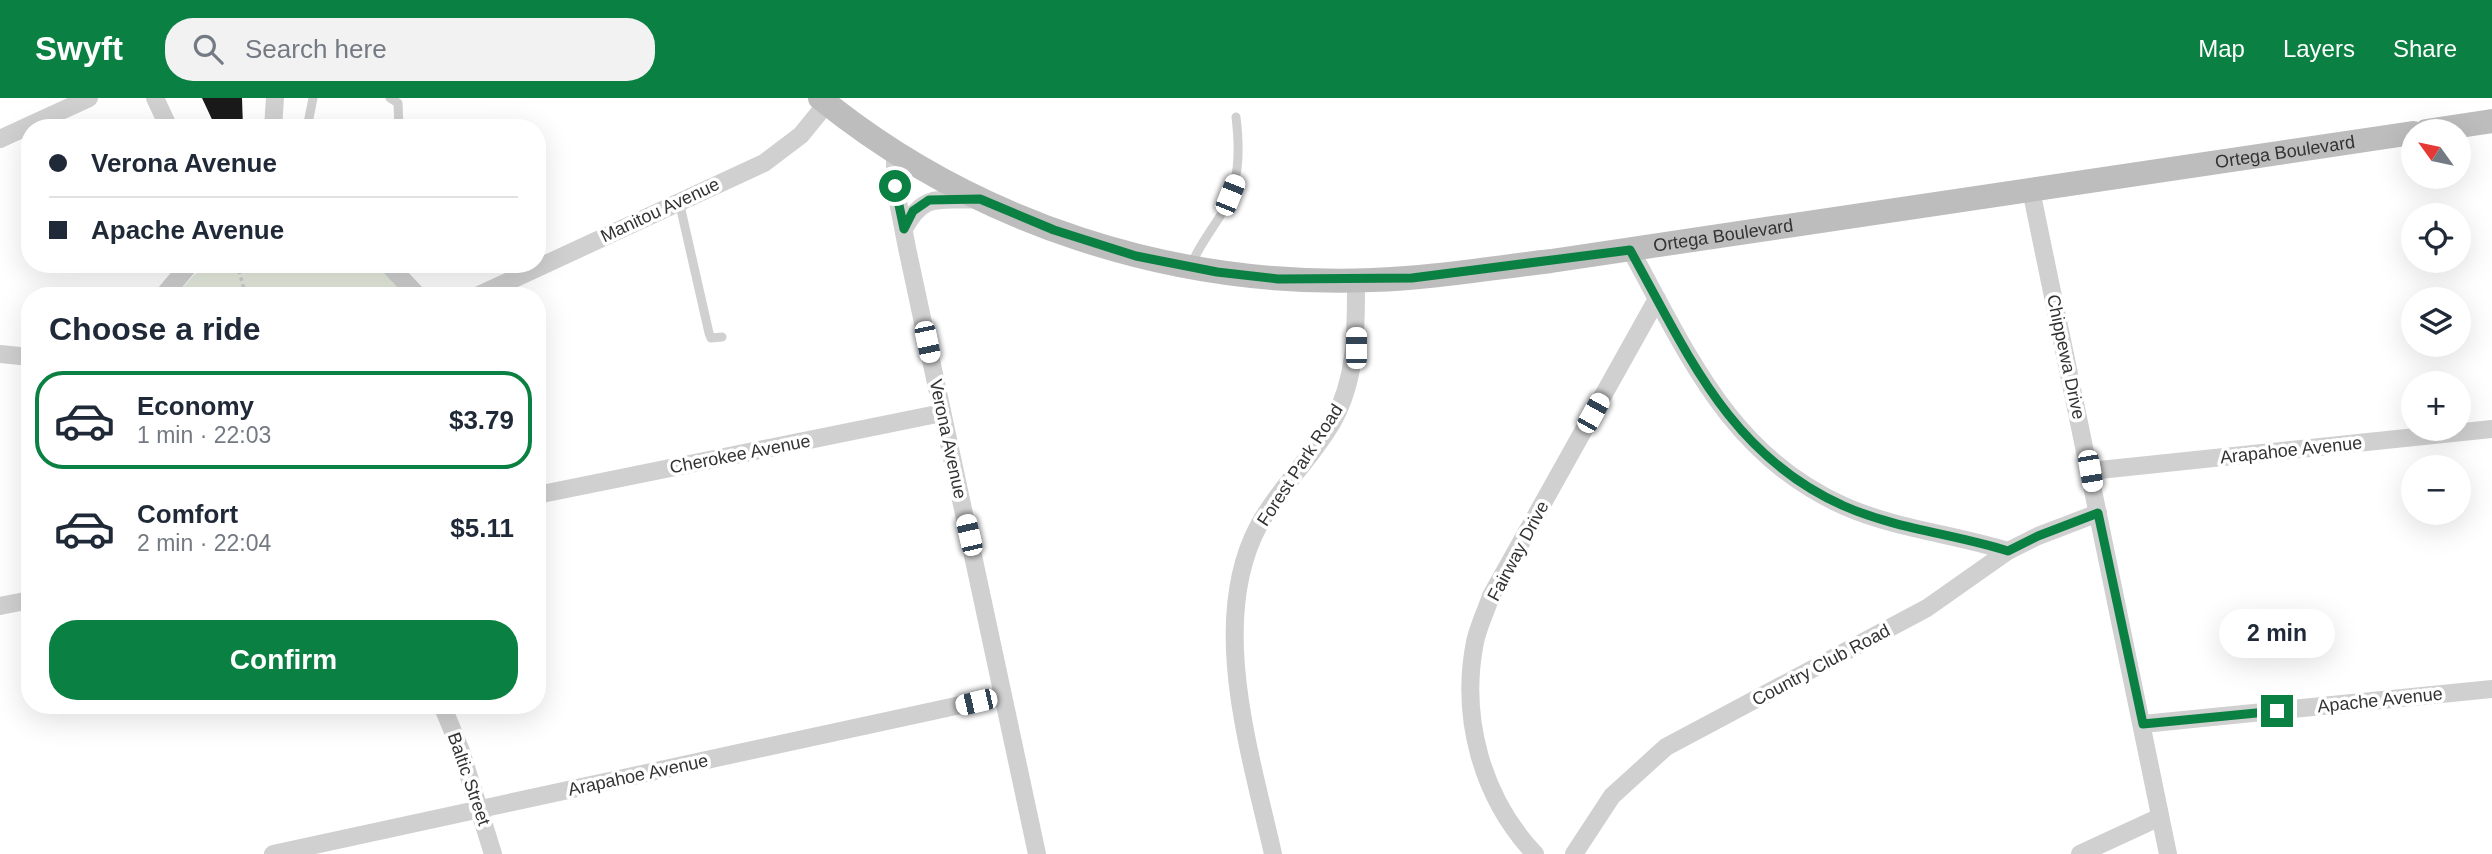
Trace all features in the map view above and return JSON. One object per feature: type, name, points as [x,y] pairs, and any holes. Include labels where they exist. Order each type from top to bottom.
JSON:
[{"type":"main road","name":"Ortega Boulevard","points":[[823,101],[895,151],[980,199],[1083,240],[1136,256],[1241,276],[1356,281],[1436,276],[1630,250],[2401,135]]},
{"type":"main road","points":[[2471,124],[2492,121]]},
{"type":"street","points":[[43,119],[89,98]]},
{"type":"street","points":[[155,98],[165,119]]},
{"type":"street","points":[[274,119],[275,98]]},
{"type":"street","name":"Manitou Avenue","points":[[546,264],[764,163],[801,135],[823,101]]},
{"type":"street","points":[[0,139],[21,129]]},
{"type":"street","name":"Verona Avenue","points":[[895,151],[895,186],[1037,854]]},
{"type":"street","name":"Chippewa Drive","points":[[2031,190],[2168,854]]},
{"type":"street","points":[[904,229],[913,211],[929,200],[980,199]]},
{"type":"street","points":[[1630,250],[1715,400],[1748,440],[1773,462],[1844,506],[1885,520],[2008,551]]},
{"type":"street","points":[[171,287],[182,273]]},
{"type":"street","points":[[396,273],[410,287]]},
{"type":"street","name":"Manitou Avenue","points":[[496,287],[526,273]]},
{"type":"street","name":"Forest Park Road","points":[[1273,854],[1238,696],[1233,656],[1236,613],[1243,572],[1258,526],[1333,422],[1347,391],[1356,348],[1356,281]]},
{"type":"street","name":"Fairway Drive","points":[[1535,854],[1515,833],[1496,801],[1481,763],[1472,727],[1471,681],[1475,641],[1491,596],[1657,299]]},
{"type":"street","points":[[0,354],[21,356]]},
{"type":"street","name":"Cherokee Avenue","points":[[546,493],[942,413]]},
{"type":"street","name":"Arapahoe Avenue","points":[[2090,471],[2492,429]]},
{"type":"street","name":"Country Club Road","points":[[1574,854],[1612,796],[1666,747],[1927,608],[2008,551],[2038,536],[2098,513]]},
{"type":"street","points":[[0,606],[21,602]]},
{"type":"street","name":"Apache Avenue","points":[[2143,724],[2492,689]]},
{"type":"street","name":"Arapahoe Avenue","points":[[273,854],[1002,696]]},
{"type":"street","name":"Baltic Street","points":[[445,714],[481,809],[493,854]]},
{"type":"street","points":[[2080,854],[2160,817]]},
{"type":"lane","points":[[309,119],[313,98]]},
{"type":"lane","points":[[390,98],[398,103],[398,119]]},
{"type":"lane","points":[[1190,267],[1197,250],[1224,211],[1237,179],[1240,147],[1236,117]]},
{"type":"lane","points":[[679,201],[709,333],[711,338],[722,337]]},
{"type":"shaded area","points":[[384,273],[400,287],[183,287],[194,275]]},
{"type":"building","points":[[202,98],[242,98],[243,119],[212,119]]},
{"type":"route","points":[[895,186],[904,229],[913,211],[929,200],[980,199],[1054,230],[1136,256],[1241,276],[1372,281],[1459,273],[1630,250],[1695,369],[1715,400],[1748,440],[1773,462],[1806,485],[1844,506],[1885,520],[1977,541],[2008,551],[2038,536],[2098,513],[2143,724],[2277,711]]}]
